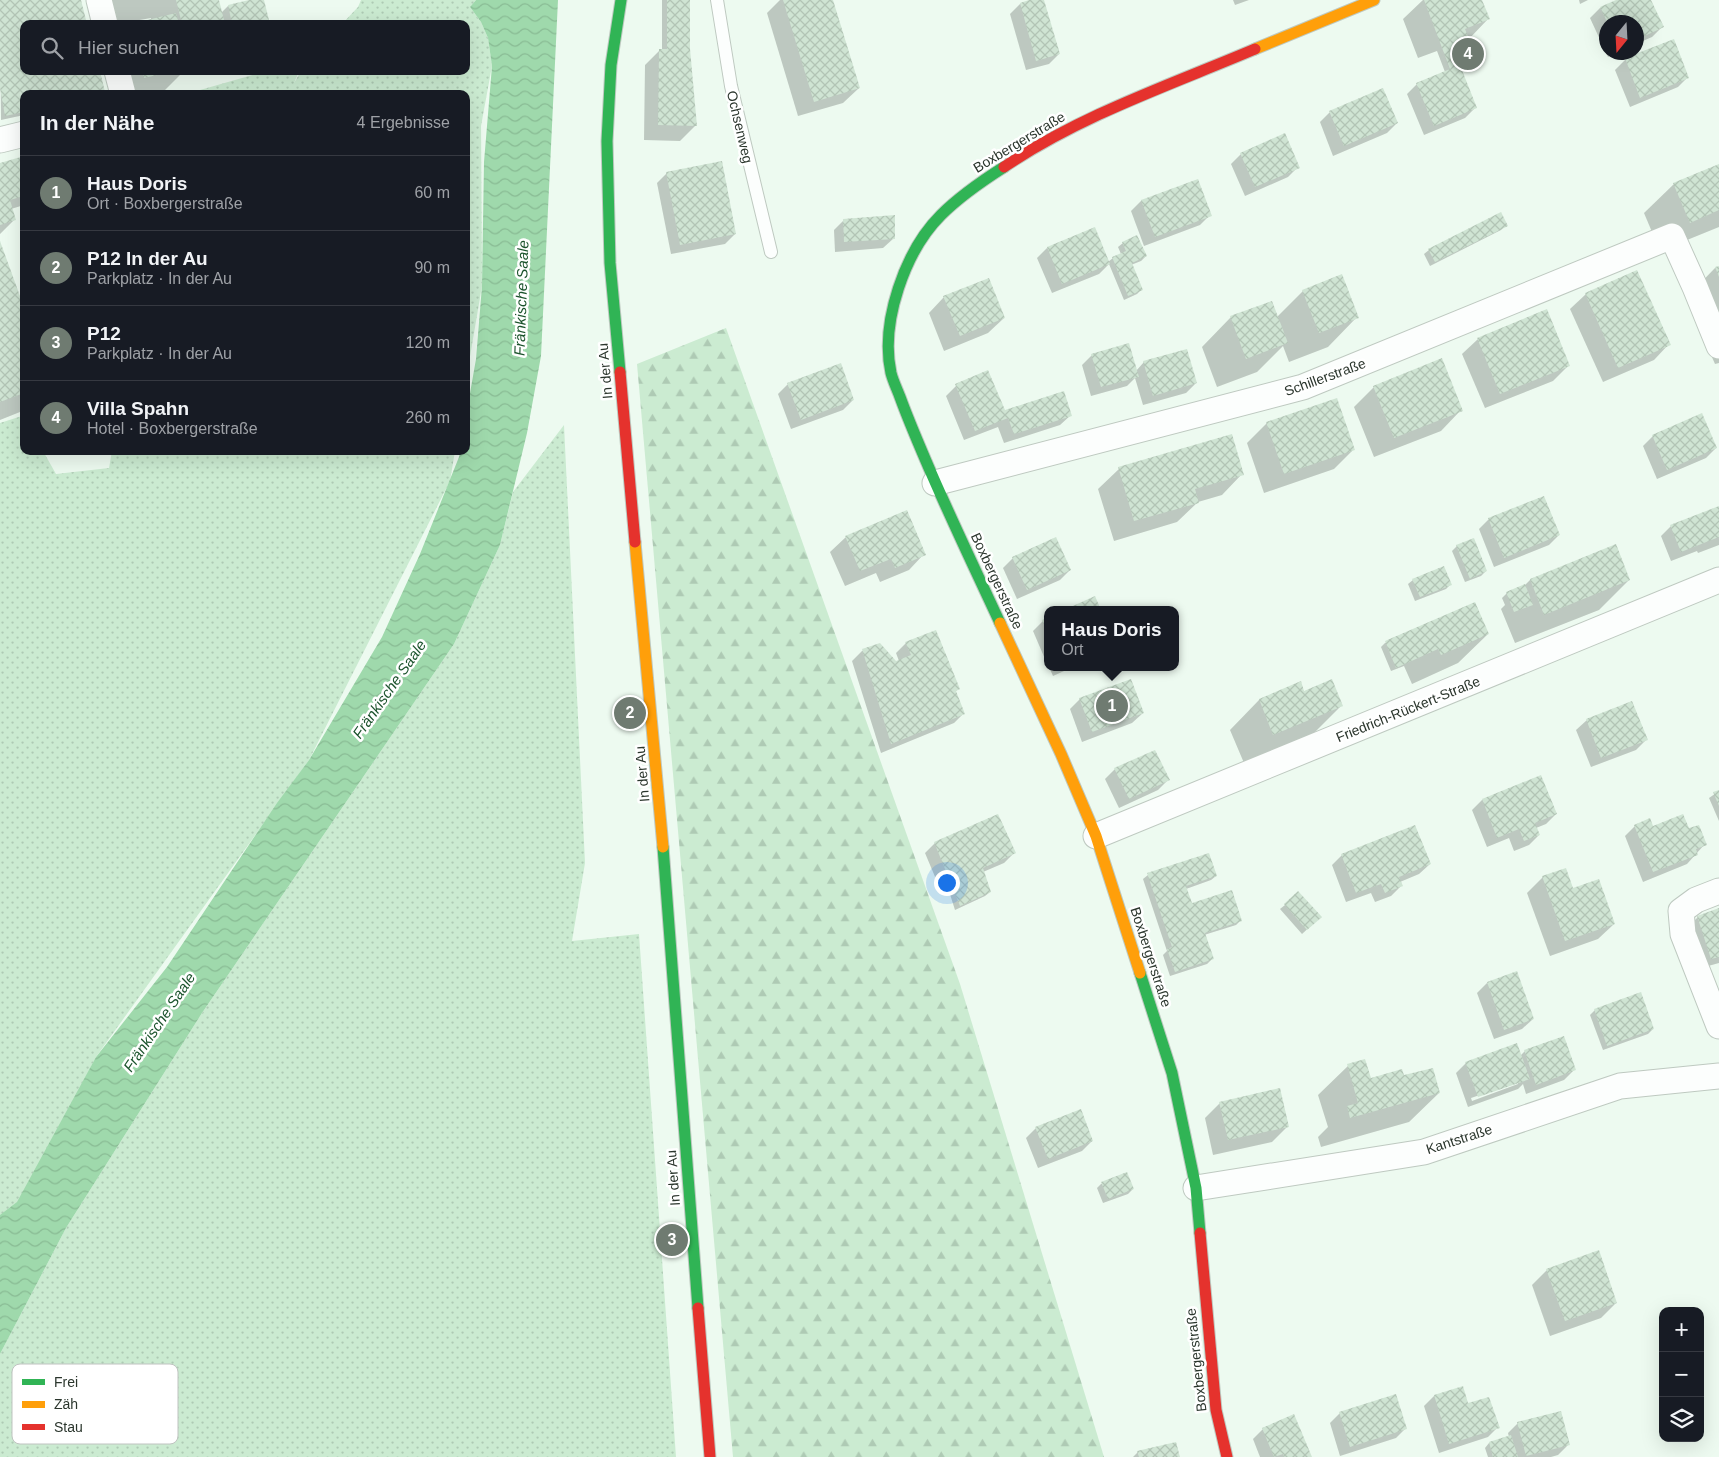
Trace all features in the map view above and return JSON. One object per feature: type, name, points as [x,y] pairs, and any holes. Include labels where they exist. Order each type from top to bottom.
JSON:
[{"type":"street","points":[[99,0],[104,20]]},
{"type":"street","name":"In der Au","points":[[621,0],[611,65],[608,122],[610,263],[670,922],[673,1032],[710,1457]]},
{"type":"street","name":"Boxbergerstraße","points":[[1227,1457],[1221,1438],[1216,1410],[1196,1188],[1172,1074],[1096,836],[1061,754],[935,483],[912,429],[894,382],[888,340],[893,308],[916,247],[940,216],[972,188],[1035,147],[1085,120],[1374,0]]},
{"type":"street","points":[[118,75],[122,90]]},
{"type":"street","points":[[0,140],[20,135]]},
{"type":"street","name":"Schillerstraße","points":[[935,483],[1303,387],[1672,236],[1719,346]]},
{"type":"street","name":"Friedrich-Rückert-Straße","points":[[1096,836],[1529,660],[1719,580]]},
{"type":"street","points":[[1719,891],[1696,900],[1681,911],[1683,934],[1719,1026]]},
{"type":"street","name":"Kantstraße","points":[[1196,1188],[1424,1152],[1620,1086],[1719,1076]]},
{"type":"lane","name":"Ochsenweg","points":[[718,0],[731,86],[772,252]]},
{"type":"green space","points":[[361,0],[476,0],[470,7],[481,22],[488,38],[492,66],[481,126],[482,286],[470,356],[470,90],[200,90],[252,75],[297,75],[294,83],[299,75],[470,75],[470,20],[346,20],[358,7]]},
{"type":"green space","points":[[726,328],[960,984],[1104,1457],[733,1457],[637,364]]},
{"type":"green space","points":[[20,417],[20,455],[45,455],[56,474],[109,468],[111,455],[454,455],[450,481],[309,760],[96,1057],[0,1244],[0,423]]},
{"type":"green space","points":[[564,425],[585,863],[572,941],[639,934],[676,1457],[0,1457],[0,1354],[66,1228],[202,1013],[454,644],[500,545],[513,492]]},
{"type":"water","name":"Fränkische Saale","points":[[476,0],[558,0],[541,356],[527,433],[500,545],[454,644],[202,1013],[66,1228],[0,1354],[0,1215],[17,1202],[96,1057],[167,967],[277,803],[309,760],[382,637],[420,554],[459,455],[470,455],[470,393],[476,359],[482,286],[484,162],[492,66],[488,38],[481,22],[470,7]]},
{"type":"building","points":[[0,0],[81,0],[86,20],[20,20],[20,75],[101,75],[105,90],[20,90],[20,113],[5,116],[0,88]]},
{"type":"building","points":[[176,0],[219,0],[224,20],[181,20]]},
{"type":"building","points":[[249,0],[264,0],[269,20],[231,20],[228,5]]},
{"type":"building","points":[[667,0],[690,0],[690,49],[697,126],[658,125],[659,49],[667,49]]},
{"type":"building","points":[[783,0],[833,0],[860,88],[814,102]]},
{"type":"building","points":[[1029,0],[1044,0],[1060,54],[1036,61],[1020,3]]},
{"type":"building","points":[[1424,0],[1482,0],[1490,19],[1465,29],[1477,59],[1460,65],[1477,108],[1434,126],[1416,83],[1450,69]]},
{"type":"building","points":[[1616,0],[1651,0],[1664,27],[1644,36],[1644,15],[1604,15],[1600,7]]},
{"type":"building","points":[[176,13],[178,20],[147,20]]},
{"type":"building","points":[[1674,39],[1689,78],[1640,98],[1626,60],[1644,60],[1644,51]]},
{"type":"building","points":[[143,75],[157,75],[144,78]]},
{"type":"building","points":[[1383,88],[1398,123],[1344,146],[1329,111]]},
{"type":"building","points":[[1285,133],[1300,168],[1255,187],[1240,153]]},
{"type":"building","points":[[20,157],[20,197],[10,200],[16,220],[0,225],[0,163]]},
{"type":"building","points":[[722,161],[736,234],[680,245],[666,172]]},
{"type":"building","points":[[1719,164],[1719,210],[1690,223],[1673,183]]},
{"type":"building","points":[[1198,179],[1212,216],[1155,237],[1141,200]]},
{"type":"building","points":[[1501,212],[1508,226],[1435,262],[1428,249]]},
{"type":"building","points":[[895,215],[895,239],[844,242],[843,219]]},
{"type":"building","points":[[1095,227],[1110,264],[1062,284],[1047,247]]},
{"type":"building","points":[[1137,235],[1147,256],[1132,263],[1143,290],[1128,296],[1112,257],[1126,251],[1122,242]]},
{"type":"building","points":[[0,241],[20,296],[20,394],[0,402]]},
{"type":"building","points":[[1719,266],[1719,277],[1715,267]]},
{"type":"building","points":[[1637,270],[1671,345],[1618,368],[1585,293]]},
{"type":"building","points":[[1342,274],[1359,318],[1319,333],[1302,290]]},
{"type":"building","points":[[989,278],[1005,318],[960,336],[943,296]]},
{"type":"building","points":[[1272,301],[1288,343],[1246,359],[1230,316]]},
{"type":"building","points":[[1547,309],[1570,366],[1500,394],[1477,338]]},
{"type":"building","points":[[1129,343],[1139,377],[1101,387],[1091,354]]},
{"type":"building","points":[[1187,349],[1197,383],[1153,396],[1143,361]]},
{"type":"building","points":[[1442,358],[1463,411],[1394,438],[1373,386]]},
{"type":"building","points":[[841,363],[854,400],[801,420],[787,383]]},
{"type":"building","points":[[988,370],[1005,410],[1064,391],[1072,416],[1014,434],[1008,418],[975,431],[955,384]]},
{"type":"building","points":[[1337,398],[1355,450],[1284,474],[1266,422]]},
{"type":"building","points":[[1702,413],[1717,448],[1667,470],[1652,435]]},
{"type":"building","points":[[1232,434],[1244,475],[1195,489],[1199,503],[1134,521],[1118,467]]},
{"type":"building","points":[[1544,496],[1560,535],[1504,558],[1488,518]]},
{"type":"building","points":[[1719,506],[1719,537],[1681,552],[1670,525]]},
{"type":"building","points":[[907,510],[926,555],[895,568],[891,559],[860,571],[845,536]]},
{"type":"building","points":[[1056,537],[1071,570],[1027,590],[1012,557]]},
{"type":"building","points":[[1474,538],[1487,571],[1470,579],[1456,545]]},
{"type":"building","points":[[1616,544],[1630,580],[1544,615],[1530,579]]},
{"type":"building","points":[[1444,566],[1452,585],[1420,597],[1412,579]]},
{"type":"building","points":[[1525,584],[1533,605],[1514,612],[1506,592]]},
{"type":"building","points":[[1095,596],[1099,606],[1073,606]]},
{"type":"building","points":[[1475,602],[1489,634],[1441,655],[1438,649],[1396,668],[1385,641]]},
{"type":"building","points":[[936,630],[960,689],[956,691],[965,714],[891,744],[862,649],[880,643],[896,661],[911,655],[905,642]]},
{"type":"building","points":[[1131,679],[1144,713],[1092,732],[1079,698]]},
{"type":"building","points":[[1332,679],[1343,706],[1273,735],[1259,699],[1301,681],[1304,691]]},
{"type":"building","points":[[1632,701],[1648,740],[1601,758],[1586,719]]},
{"type":"building","points":[[1155,750],[1170,780],[1129,799],[1114,768]]},
{"type":"building","points":[[1541,775],[1557,814],[1535,823],[1540,835],[1524,841],[1519,829],[1497,838],[1482,799]]},
{"type":"building","points":[[1719,790],[1719,806],[1713,792]]},
{"type":"building","points":[[998,814],[1016,853],[983,868],[991,892],[960,906],[934,842]]},
{"type":"building","points":[[1683,814],[1689,828],[1699,825],[1707,845],[1696,849],[1698,855],[1653,872],[1634,825],[1650,818],[1653,826]]},
{"type":"building","points":[[1415,825],[1431,864],[1399,877],[1403,886],[1385,893],[1381,884],[1356,893],[1341,854]]},
{"type":"building","points":[[1209,853],[1217,876],[1186,886],[1192,903],[1232,890],[1242,921],[1205,933],[1214,959],[1175,972],[1167,949],[1172,947],[1147,873]]},
{"type":"building","points":[[1566,868],[1573,888],[1599,879],[1615,924],[1565,941],[1542,876]]},
{"type":"building","points":[[1298,891],[1322,917],[1307,930],[1284,904]]},
{"type":"building","points":[[1719,908],[1719,957],[1711,959],[1697,916]]},
{"type":"building","points":[[1517,971],[1534,1019],[1504,1030],[1487,982]]},
{"type":"building","points":[[1641,992],[1654,1029],[1607,1046],[1594,1009]]},
{"type":"building","points":[[1564,1036],[1576,1070],[1536,1085],[1524,1050]]},
{"type":"building","points":[[1517,1043],[1530,1079],[1478,1097],[1465,1062]]},
{"type":"building","points":[[1365,1059],[1371,1078],[1402,1069],[1404,1075],[1433,1068],[1440,1093],[1350,1118],[1347,1106],[1358,1103],[1347,1064]]},
{"type":"building","points":[[1280,1088],[1289,1127],[1228,1140],[1219,1102]]},
{"type":"building","points":[[1081,1109],[1093,1141],[1048,1159],[1035,1127]]},
{"type":"building","points":[[1127,1172],[1134,1189],[1108,1199],[1101,1182]]},
{"type":"building","points":[[1599,1250],[1617,1303],[1565,1321],[1546,1269]]},
{"type":"building","points":[[1463,1386],[1468,1403],[1489,1397],[1500,1428],[1449,1444],[1434,1395]]},
{"type":"building","points":[[1396,1394],[1407,1429],[1350,1447],[1339,1412]]},
{"type":"building","points":[[1561,1411],[1570,1445],[1526,1456],[1517,1422]]},
{"type":"building","points":[[1294,1414],[1312,1457],[1284,1457],[1283,1454],[1274,1457],[1262,1428]]},
{"type":"building","points":[[1511,1435],[1518,1457],[1493,1457],[1489,1442]]},
{"type":"building","points":[[1176,1442],[1180,1457],[1139,1457],[1137,1451]]},
{"type":"traffic: fast","points":[[620,372],[610,263],[607,141],[611,65],[621,0]]},
{"type":"traffic: fast","points":[[1000,623],[944,502],[892,376],[889,332],[892,310],[906,267],[928,230],[948,208],[971,189],[1004,167]]},
{"type":"traffic: fast","points":[[663,847],[698,1308]]},
{"type":"traffic: fast","points":[[1140,973],[1172,1073],[1196,1188],[1200,1233]]},
{"type":"traffic: slow","points":[[1255,49],[1374,0]]},
{"type":"traffic: slow","points":[[635,542],[663,847]]},
{"type":"traffic: slow","points":[[1000,623],[1061,754],[1096,836],[1140,973]]},
{"type":"traffic: jam","points":[[1004,167],[1033,148],[1095,116],[1255,49]]},
{"type":"traffic: jam","points":[[620,372],[635,542]]},
{"type":"traffic: jam","points":[[1200,1233],[1216,1410],[1227,1457]]},
{"type":"traffic: jam","points":[[698,1308],[710,1457]]},
{"type":"place","name":"Villa Spahn","points":[[1468,54]]},
{"type":"place","name":"Haus Doris","points":[[1112,706]]},
{"type":"place","name":"P12 In der Au","points":[[630,713]]},
{"type":"place","name":"P12","points":[[672,1240]]}]
